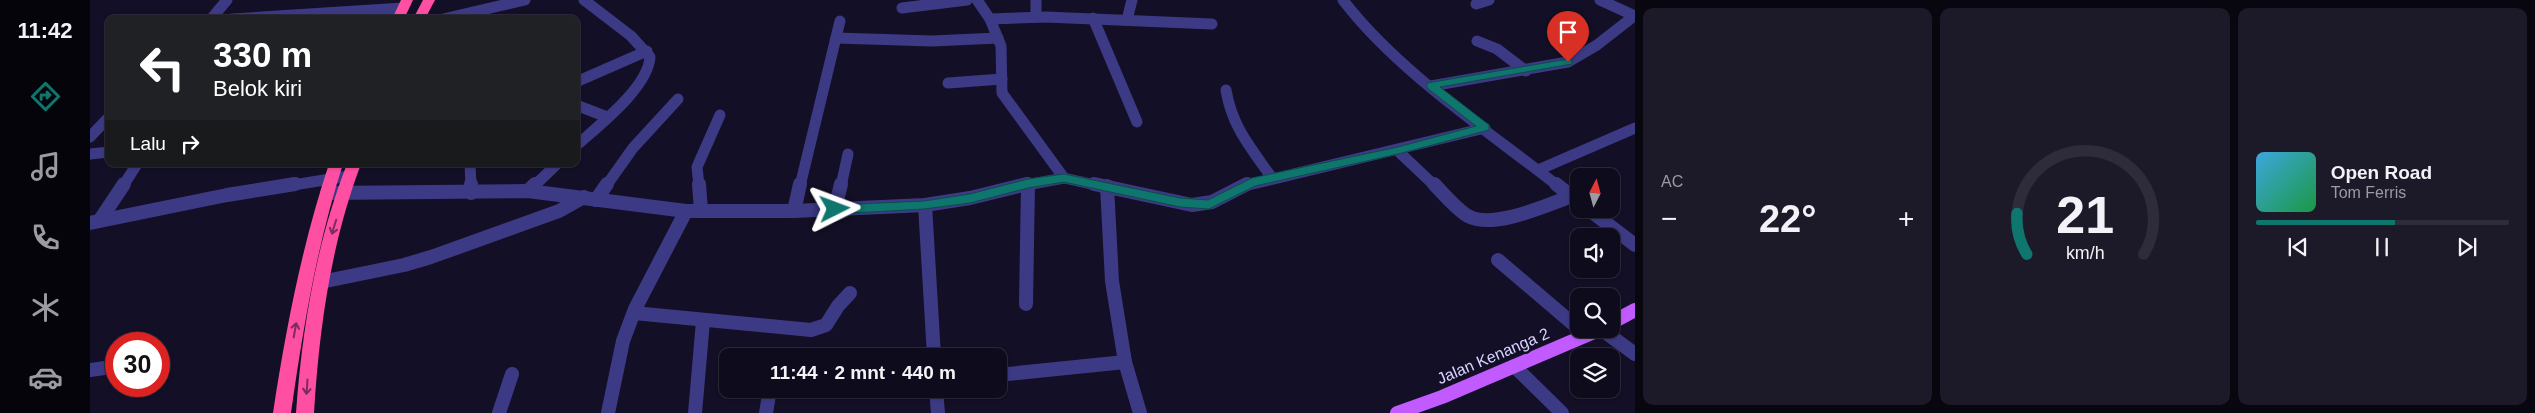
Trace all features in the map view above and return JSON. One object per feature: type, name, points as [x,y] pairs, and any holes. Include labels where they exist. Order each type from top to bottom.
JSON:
[{"type":"highway","points":[[421,15],[428,0]]},
{"type":"highway","points":[[305,413],[313,320],[320,282],[349,177]]},
{"type":"highway","points":[[282,413],[304,284],[331,178]]},
{"type":"main road","points":[[1620,318],[1635,310]]},
{"type":"main road","name":"Jalan Kenanga 2","points":[[1397,413],[1579,338]]},
{"type":"street","points":[[214,15],[227,0]]},
{"type":"street","points":[[463,15],[525,0]]},
{"type":"street","points":[[580,142],[648,71],[651,64],[647,51],[584,0]]},
{"type":"street","points":[[902,8],[967,0]]},
{"type":"street","points":[[977,0],[990,19],[1003,53],[1002,93],[1064,178]]},
{"type":"street","points":[[1036,0],[1036,17]]},
{"type":"street","points":[[1127,20],[1132,0]]},
{"type":"street","points":[[1344,0],[1365,29],[1431,86],[1570,195]]},
{"type":"street","points":[[1476,4],[1489,0]]},
{"type":"street","points":[[1431,86],[1526,71],[1575,59],[1635,16],[1600,0]]},
{"type":"street","points":[[300,15],[403,9]]},
{"type":"street","points":[[990,19],[1036,17],[1093,18],[1212,24]]},
{"type":"street","points":[[1093,18],[1137,122]]},
{"type":"street","points":[[794,211],[840,21]]},
{"type":"street","points":[[836,38],[932,41],[998,38]]},
{"type":"street","points":[[1478,41],[1497,48],[1526,71]]},
{"type":"street","points":[[580,80],[647,51]]},
{"type":"street","points":[[948,83],[1002,79]]},
{"type":"street","points":[[1226,90],[1229,109],[1237,129],[1272,178]]},
{"type":"street","points":[[320,282],[404,265],[431,257],[590,199],[678,99]]},
{"type":"street","points":[[580,106],[607,116]]},
{"type":"street","points":[[701,211],[697,168],[703,150],[720,115]]},
{"type":"street","points":[[90,137],[105,121]]},
{"type":"street","points":[[95,221],[227,195],[331,178],[349,177],[471,193],[528,191],[686,211],[794,211],[924,205],[970,198],[1028,184],[1064,178],[1176,202],[1209,205],[1246,185],[1485,128]]},
{"type":"street","points":[[1538,170],[1635,128]]},
{"type":"street","points":[[1398,150],[1468,216],[1476,219],[1494,221],[1570,200]]},
{"type":"street","points":[[90,154],[105,152]]},
{"type":"street","points":[[835,209],[848,154]]},
{"type":"street","points":[[95,221],[135,167]]},
{"type":"street","points":[[470,167],[471,193]]},
{"type":"street","points":[[528,191],[554,167]]},
{"type":"street","points":[[1026,304],[1028,184]]},
{"type":"street","points":[[1107,186],[1112,281],[1125,362],[1140,413]]},
{"type":"street","points":[[924,205],[933,348]]},
{"type":"street","points":[[608,413],[623,341],[634,313],[686,211]]},
{"type":"street","points":[[1599,218],[1635,246]]},
{"type":"street","points":[[1498,260],[1570,321]]},
{"type":"street","points":[[634,313],[703,321],[811,330],[824,329],[829,325],[839,301],[850,293]]},
{"type":"street","points":[[695,413],[703,321]]},
{"type":"street","points":[[1613,338],[1635,354]]},
{"type":"street","points":[[1007,374],[1125,362]]},
{"type":"street","points":[[1514,366],[1562,413]]},
{"type":"street","points":[[90,370],[105,368]]},
{"type":"street","points":[[499,413],[512,374]]},
{"type":"street","points":[[766,413],[768,398]]},
{"type":"street","points":[[937,398],[938,413]]},
{"type":"route","points":[[835,209],[924,205],[970,198],[1028,184],[1064,178],[1192,205],[1209,205],[1252,183],[1485,128],[1431,86],[1526,71],[1568,62]]}]
